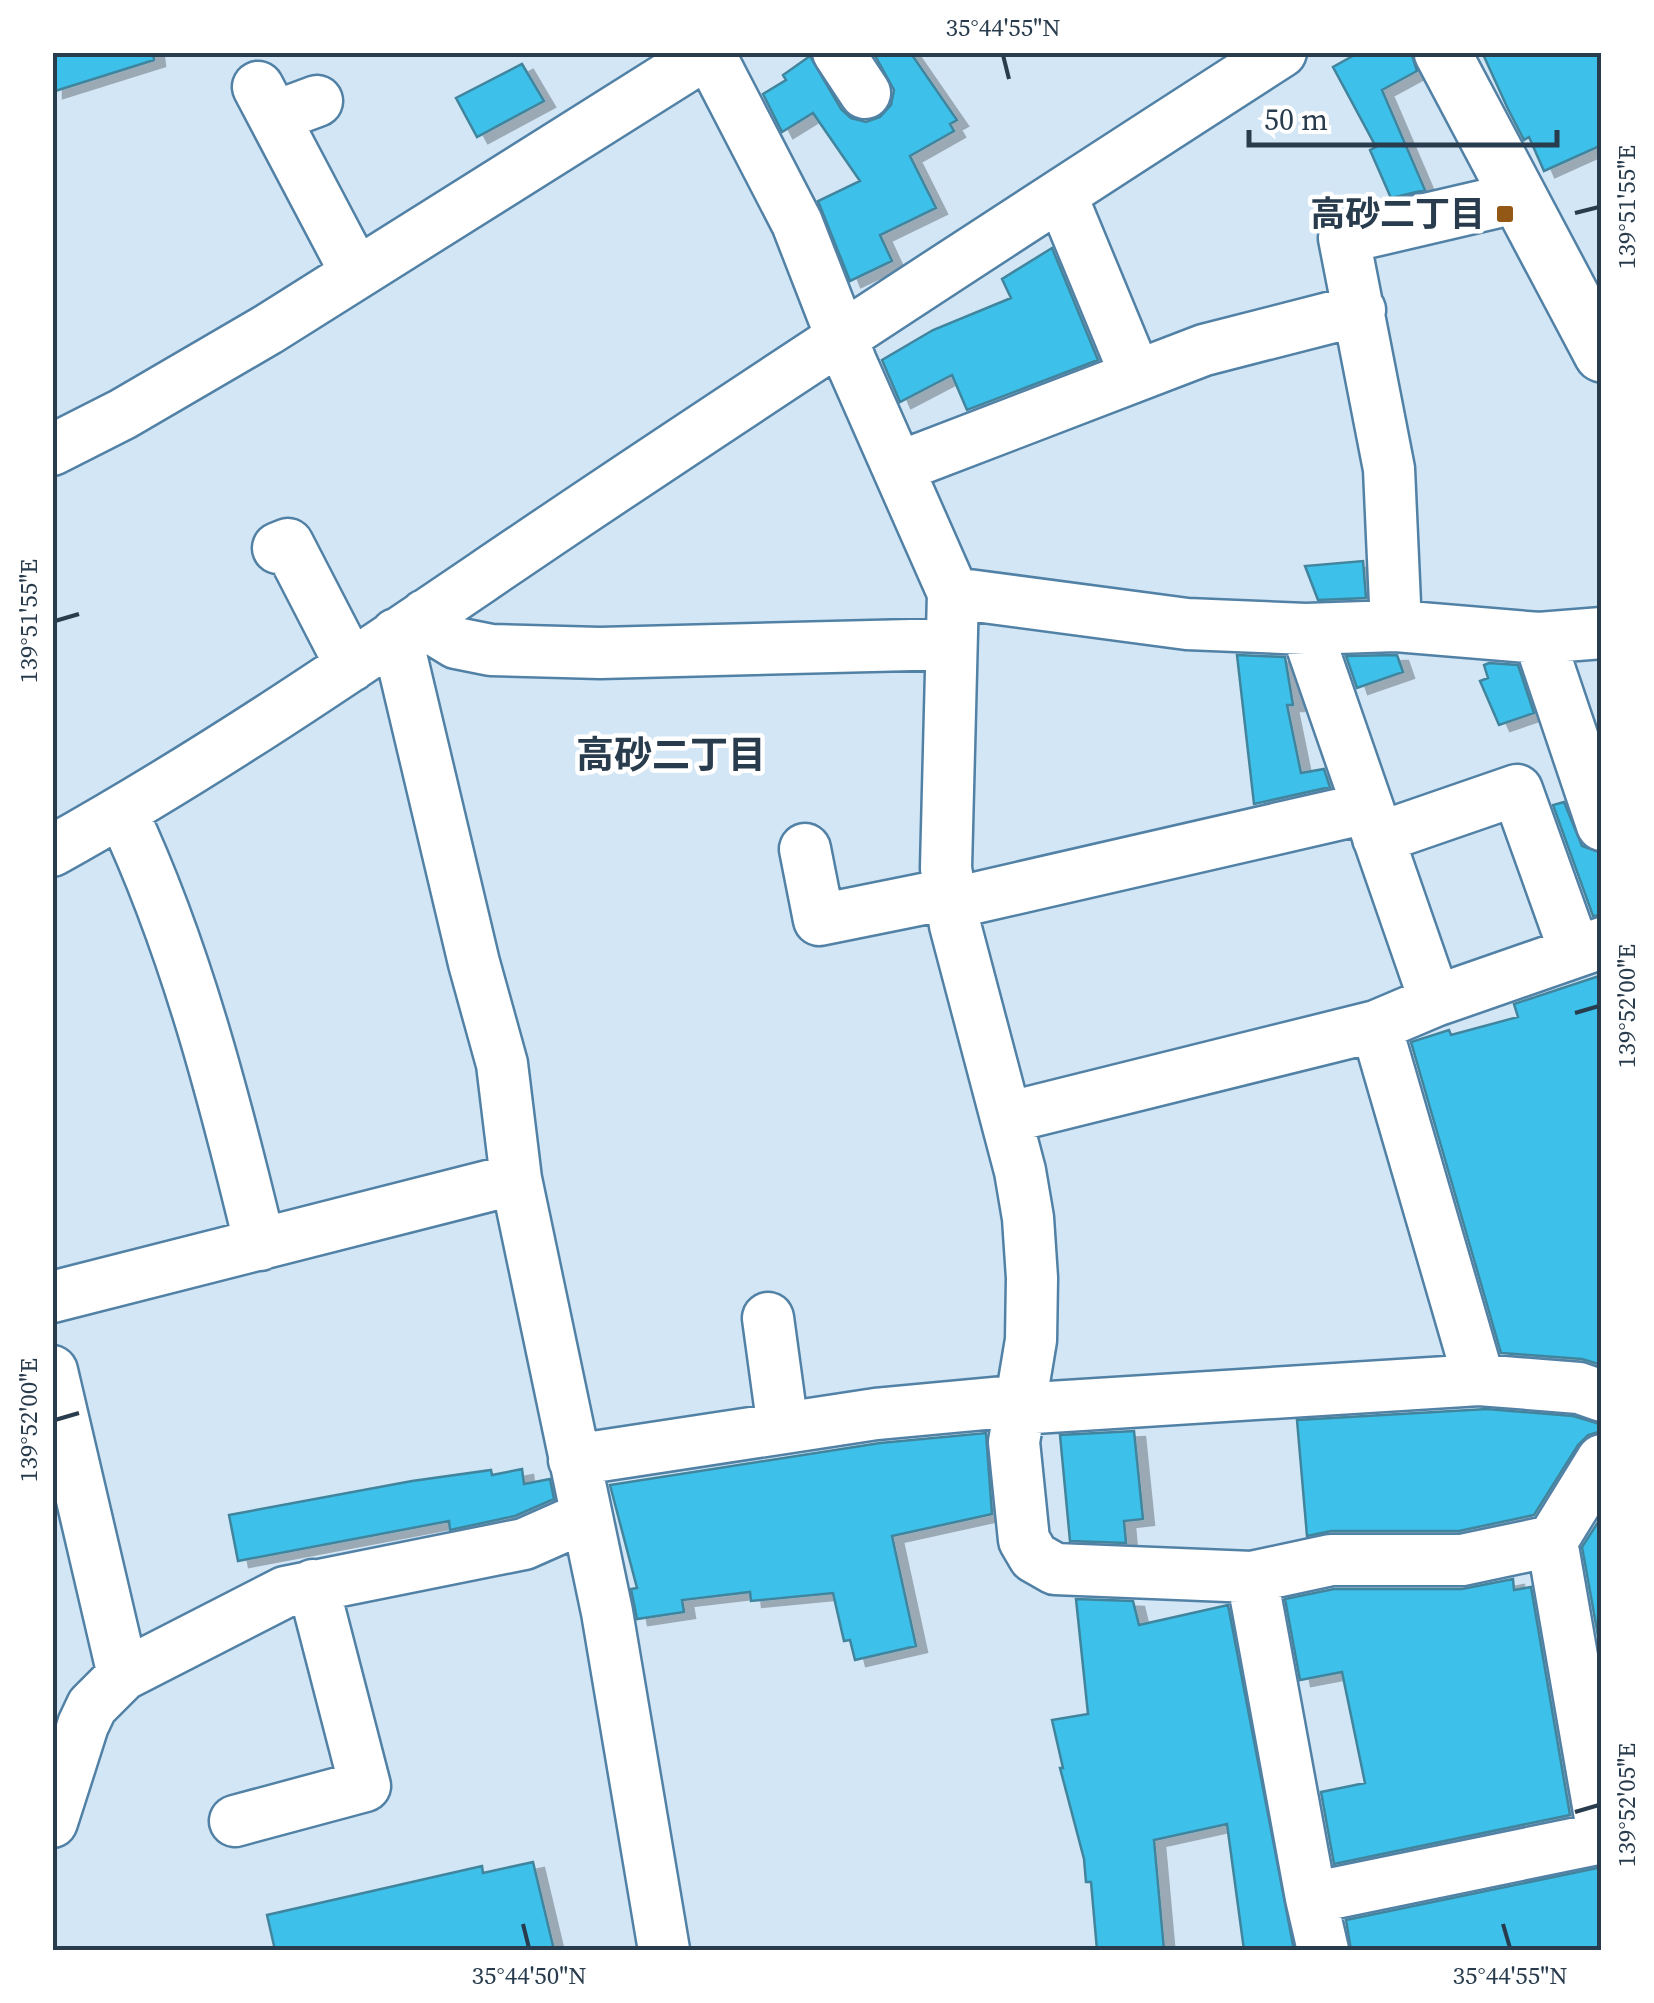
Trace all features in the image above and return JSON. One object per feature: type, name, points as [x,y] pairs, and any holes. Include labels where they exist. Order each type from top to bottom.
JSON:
[{"type":"main road","points":[[1442,52],[1602,354]]},
{"type":"street","points":[[838,52],[865,93]]},
{"type":"street","points":[[52,851],[122,812],[351,666],[842,336],[1281,52]]},
{"type":"street","points":[[52,450],[138,405],[356,273],[700,55],[797,223],[953,593],[946,868],[954,925],[1014,1116],[1028,1218],[1031,1340],[1014,1442],[1024,1540],[1034,1557],[1054,1569],[1252,1577],[1331,1560],[1462,1560],[1552,1541]]},
{"type":"street","points":[[283,102],[356,273]]},
{"type":"street","points":[[1056,196],[1069,214],[1136,376]]},
{"type":"street","points":[[1396,626],[1388,469],[1344,238],[1520,197]]},
{"type":"street","points":[[899,467],[1204,350],[1360,310]]},
{"type":"street","points":[[278,548],[288,544],[351,666]]},
{"type":"street","points":[[953,593],[1187,624],[1306,629],[1396,626],[1539,638],[1602,634]]},
{"type":"street","points":[[410,625],[438,632],[456,644],[491,650],[600,653],[952,644]]},
{"type":"street","points":[[410,625],[474,963],[502,1064],[516,1178],[607,1612],[664,1950]]},
{"type":"street","points":[[1306,629],[1435,1001]]},
{"type":"street","points":[[1539,638],[1602,825]]},
{"type":"street","points":[[805,849],[819,920],[928,898],[975,898],[1372,824],[1517,790],[1588,948],[1435,1001],[1376,1026],[1014,1116]]},
{"type":"street","points":[[122,812],[146,862],[227,1108],[260,1246]]},
{"type":"street","points":[[1376,1026],[1479,1380]]},
{"type":"street","points":[[52,1297],[516,1178]]},
{"type":"street","points":[[768,1318],[783,1428]]},
{"type":"street","points":[[52,1370],[70,1529],[123,1675]]},
{"type":"street","points":[[574,1460],[876,1414],[1006,1402],[1018,1409],[1479,1380],[1579,1388],[1602,1396]]},
{"type":"street","points":[[1602,1460],[1552,1541],[1602,1830]]},
{"type":"street","points":[[52,1822],[92,1706],[123,1675],[285,1592],[506,1548],[554,1533],[586,1517]]},
{"type":"street","points":[[1252,1577],[1310,1898],[1324,1950]]},
{"type":"street","points":[[235,1821],[365,1786],[313,1585]]},
{"type":"street","points":[[1310,1898],[1602,1838]]},
{"type":"building","points":[[52,52],[153,52],[154,60],[52,92]]},
{"type":"building","points":[[873,52],[910,52],[957,120],[950,124],[954,131],[910,156],[936,208],[880,235],[892,261],[850,281],[818,201],[860,181],[813,113],[782,132],[763,94],[786,80],[783,75],[810,56],[841,109],[851,118],[866,122],[880,117],[891,105],[894,90]]},
{"type":"building","points":[[1360,52],[1411,52],[1417,71],[1382,90],[1425,190],[1391,198],[1370,150],[1376,147],[1333,67]]},
{"type":"building","points":[[1482,52],[1602,52],[1602,145],[1544,171],[1529,137],[1524,140]]},
{"type":"building","points":[[522,64],[544,101],[477,137],[456,98]]},
{"type":"building","points":[[1052,248],[1098,360],[967,410],[952,375],[900,402],[882,360],[933,330],[1011,298],[1002,279]]},
{"type":"building","points":[[1363,561],[1366,598],[1318,600],[1305,566]]},
{"type":"building","points":[[1237,655],[1285,657],[1293,705],[1287,705],[1301,773],[1324,769],[1330,787],[1254,804]]},
{"type":"building","points":[[1397,655],[1403,672],[1357,688],[1346,656]]},
{"type":"building","points":[[1484,665],[1518,665],[1534,713],[1499,725],[1480,681],[1488,678]]},
{"type":"building","points":[[1564,802],[1582,846],[1602,853],[1602,915],[1593,916],[1553,805]]},
{"type":"building","points":[[1602,975],[1602,1365],[1582,1359],[1501,1353],[1411,1042],[1449,1030],[1451,1035],[1518,1017],[1514,1004]]},
{"type":"building","points":[[1487,1409],[1573,1416],[1600,1424],[1602,1431],[1588,1435],[1578,1445],[1534,1515],[1459,1531],[1331,1531],[1307,1536],[1297,1420]]},
{"type":"building","points":[[1134,1431],[1143,1519],[1124,1521],[1126,1543],[1070,1541],[1060,1435]]},
{"type":"building","points":[[986,1433],[992,1514],[892,1536],[916,1646],[855,1660],[850,1640],[844,1641],[833,1593],[751,1601],[750,1592],[682,1600],[684,1612],[637,1619],[631,1589],[637,1588],[610,1485],[880,1443]]},
{"type":"building","points":[[522,1469],[524,1484],[550,1479],[554,1499],[515,1516],[450,1530],[449,1521],[238,1561],[229,1515],[412,1481]]},
{"type":"building","points":[[1602,1516],[1602,1658],[1582,1547]]},
{"type":"building","points":[[1513,1579],[1514,1590],[1531,1587],[1570,1815],[1334,1864],[1321,1792],[1365,1783],[1342,1672],[1300,1680],[1285,1599],[1334,1589],[1462,1589]]},
{"type":"building","points":[[1076,1599],[1133,1601],[1139,1625],[1228,1605],[1294,1950],[1244,1950],[1227,1824],[1154,1840],[1164,1950],[1097,1950],[1091,1882],[1086,1882],[1052,1720],[1088,1714]]},
{"type":"building","points":[[533,1862],[554,1950],[275,1950],[267,1915],[482,1866],[483,1873]]},
{"type":"building","points":[[1602,1867],[1602,1950],[1351,1950],[1346,1920]]},
{"type":"place","name":"高砂二丁目","points":[[1505,214]]},
{"type":"district","name":"高砂二丁目","points":[[671,755]]}]
